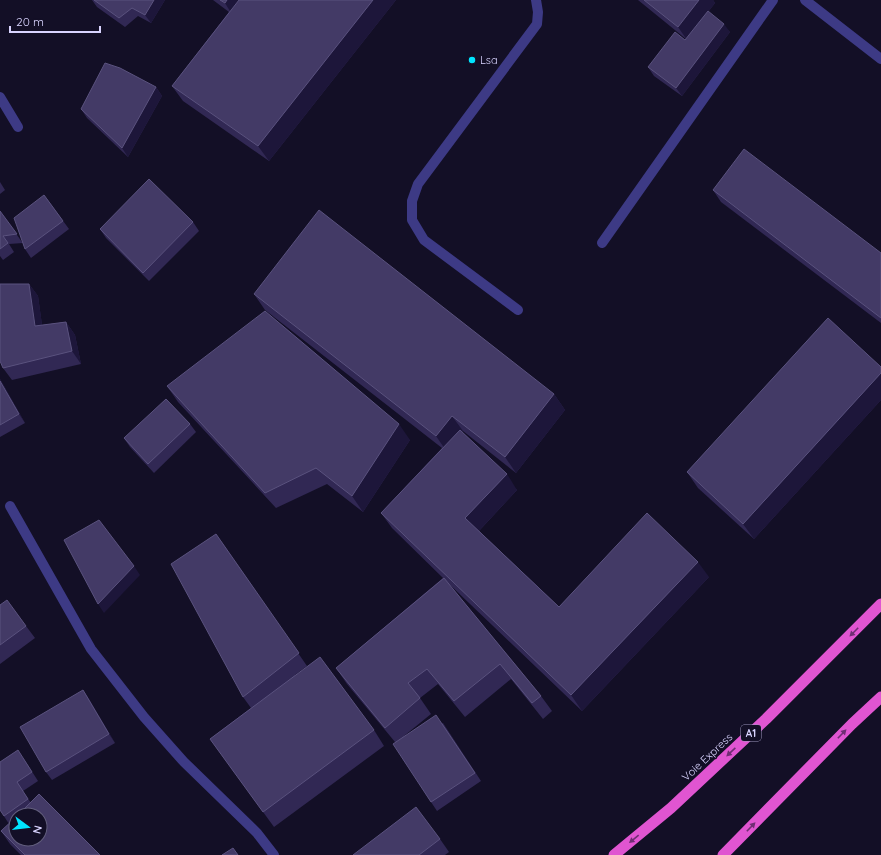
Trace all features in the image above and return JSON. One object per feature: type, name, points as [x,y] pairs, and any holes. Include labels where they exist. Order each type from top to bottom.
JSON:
[{"type":"highway","name":"Voie Express","points":[[614,855],[672,808],[766,719],[881,604]]},
{"type":"highway","points":[[724,855],[852,724],[881,697]]},
{"type":"street","points":[[518,310],[424,240],[412,220],[412,201],[418,184],[538,24],[536,0]]},
{"type":"street","points":[[602,243],[773,0]]},
{"type":"street","points":[[805,0],[881,59]]},
{"type":"street","points":[[0,97],[18,127]]},
{"type":"street","points":[[10,506],[91,649],[144,717],[184,762],[257,833],[274,855]]},
{"type":"building","points":[[94,0],[154,0],[145,15],[132,8],[119,18]]},
{"type":"building","points":[[220,0],[227,0],[225,3]]},
{"type":"building","points":[[239,0],[373,0],[258,146],[172,86]]},
{"type":"building","points":[[644,0],[699,0],[678,27]]},
{"type":"building","points":[[708,11],[724,24],[676,88],[648,67],[675,32],[685,40]]},
{"type":"building","points":[[105,63],[120,68],[156,87],[122,148],[81,109]]},
{"type":"building","points":[[744,149],[881,253],[881,318],[713,190]]},
{"type":"building","points":[[149,179],[193,222],[143,273],[100,229]]},
{"type":"building","points":[[44,195],[63,221],[25,249],[14,218]]},
{"type":"building","points":[[319,210],[554,394],[505,457],[452,416],[436,436],[254,294]]},
{"type":"building","points":[[0,211],[17,234],[3,236],[8,243],[0,249]]},
{"type":"building","points":[[0,284],[29,284],[35,326],[66,322],[72,351],[3,368],[0,361]]},
{"type":"building","points":[[265,311],[399,424],[352,496],[316,468],[265,493],[167,386]]},
{"type":"building","points":[[828,318],[881,367],[881,373],[743,524],[687,472]]},
{"type":"building","points":[[0,381],[19,414],[0,425]]},
{"type":"building","points":[[166,399],[190,424],[148,464],[124,438]]},
{"type":"building","points":[[460,430],[507,474],[465,518],[559,607],[647,513],[698,562],[571,695],[381,513]]},
{"type":"building","points":[[99,520],[134,566],[98,604],[64,540]]},
{"type":"building","points":[[216,534],[299,653],[243,697],[171,564]]},
{"type":"building","points":[[444,578],[541,696],[532,703],[500,664],[454,701],[427,669],[408,683],[420,698],[385,728],[336,668]]},
{"type":"building","points":[[7,600],[26,626],[0,645],[0,605]]},
{"type":"building","points":[[320,657],[374,730],[263,812],[210,739]]},
{"type":"building","points":[[83,690],[109,734],[46,772],[20,727]]},
{"type":"building","points":[[436,715],[475,773],[431,802],[393,744]]},
{"type":"building","points":[[18,750],[32,772],[17,782],[28,799],[17,807],[8,807],[8,813],[4,816],[0,810],[0,762]]},
{"type":"building","points":[[39,794],[100,855],[25,855],[17,847],[48,847],[48,807],[26,807]]},
{"type":"building","points":[[416,807],[440,839],[419,855],[353,855]]},
{"type":"building","points":[[8,824],[8,838],[1,831]]},
{"type":"building","points":[[233,848],[238,855],[222,855]]},
{"type":"place","name":"Lsa","points":[[472,60]]}]
